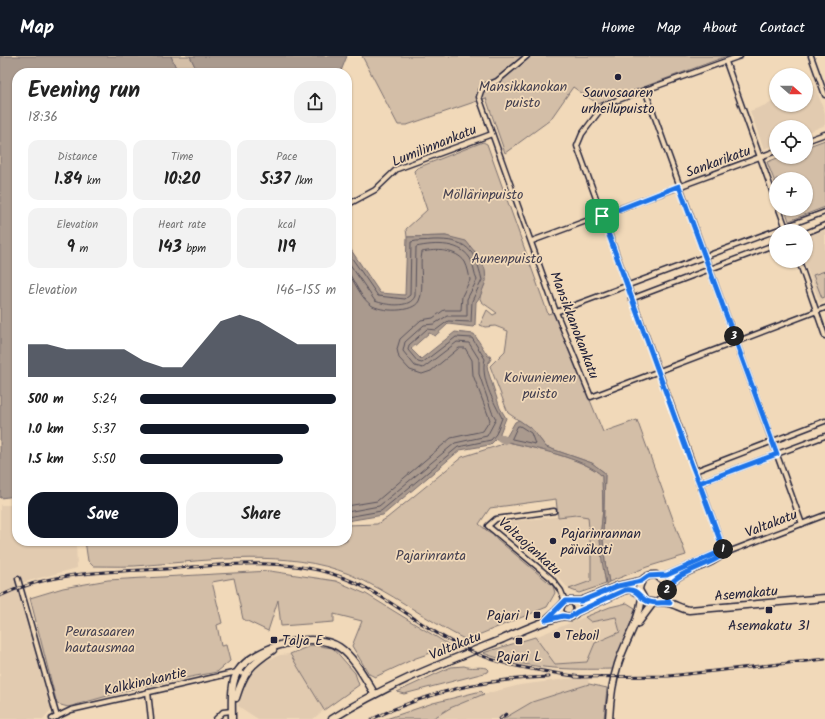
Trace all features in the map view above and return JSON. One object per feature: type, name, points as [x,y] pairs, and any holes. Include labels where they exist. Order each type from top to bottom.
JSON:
[{"type":"main road","points":[[656,602],[641,596],[631,589],[625,590],[577,612],[570,617],[563,616],[560,611],[561,606],[565,601],[574,602],[597,596],[618,586],[641,581],[648,576],[660,576],[665,582],[666,592],[670,603]]},
{"type":"main road","points":[[609,719],[613,679],[618,663],[633,630],[641,596],[639,590],[641,581]]},
{"type":"main road","points":[[633,630],[666,592]]},
{"type":"main road","name":"Asemakatu","points":[[656,602],[670,603],[689,610],[825,598]]},
{"type":"main road","points":[[574,602],[577,612]]},
{"type":"main road","name":"Valtakatu","points":[[546,620],[561,606]]},
{"type":"main road","name":"Valtakatu","points":[[332,719],[374,693],[448,660],[546,620],[563,616]]},
{"type":"main road","points":[[232,719],[234,683],[237,672],[245,662],[254,656],[303,640],[323,640],[332,643],[345,652],[363,675],[374,693]]},
{"type":"main road","points":[[232,711],[244,674],[255,662],[278,647]]},
{"type":"street","name":"Mansikkanokankatu","points":[[527,56],[506,75],[485,86],[481,91],[480,97],[556,312],[591,397],[658,372]]},
{"type":"street","points":[[725,553],[631,299],[577,146],[582,134],[604,105],[740,56]]},
{"type":"street","points":[[811,56],[825,95]]},
{"type":"street","points":[[726,62],[769,182]]},
{"type":"street","points":[[645,90],[802,524]]},
{"type":"street","name":"Lumilinnankatu","points":[[352,202],[375,190],[398,169],[492,134]]},
{"type":"street","points":[[813,138],[825,134]]},
{"type":"street","name":"Sankarikatu","points":[[532,241],[769,154]]},
{"type":"street","points":[[797,224],[825,212]]},
{"type":"street","points":[[813,230],[825,225]]},
{"type":"street","points":[[556,312],[769,235]]},
{"type":"street","points":[[631,299],[769,247]]},
{"type":"street","points":[[801,268],[825,336]]},
{"type":"street","points":[[658,372],[825,308]]},
{"type":"street","points":[[694,471],[825,421]]},
{"type":"street","points":[[699,483],[825,436]]},
{"type":"street","name":"Valtaojankatu","points":[[554,511],[496,519],[488,526],[551,578],[561,590],[565,601]]},
{"type":"street","name":"Valtakatu","points":[[660,576],[667,575],[717,553],[725,553],[825,515]]},
{"type":"street","name":"Valtakatu","points":[[666,592],[674,580],[685,573],[719,559],[725,553]]},
{"type":"street","points":[[18,579],[55,718]]},
{"type":"street","name":"Kalkkinokantie","points":[[55,718],[71,710],[148,692],[237,672],[244,674]]},
{"type":"street","points":[[148,692],[152,719]]},
{"type":"street","points":[[216,719],[224,712],[232,711]]},
{"type":"shaded area","points":[[815,86],[825,113],[825,125],[813,130],[813,120],[769,120],[769,147],[764,149],[750,111],[769,104],[769,112],[813,112],[813,87]]},
{"type":"shaded area","points":[[825,230],[825,301],[820,303],[807,268],[813,268],[813,234]]},
{"type":"shaded area","points":[[0,505],[12,505],[12,546],[76,546],[77,568],[17,584],[51,710],[43,719],[0,719]]},
{"type":"shaded area","name":"Pajarinrannan päiväkoti","points":[[576,515],[588,516],[591,552],[591,581],[569,589],[554,573],[502,530],[501,525],[504,522]]},
{"type":"shaded area","points":[[585,617],[591,622],[616,617],[620,632],[595,643],[587,662],[555,664],[535,637]]},
{"type":"shaded area","points":[[290,654],[324,710],[313,719],[258,719],[238,706],[247,678],[263,662],[280,655]]},
{"type":"shaded area","points":[[588,678],[589,684],[532,702],[503,719],[432,719],[450,708],[484,694],[520,685],[566,679]]},
{"type":"green space","points":[[171,56],[190,56],[196,68],[176,68]]},
{"type":"green space","name":"Mansikkanokan puisto","points":[[362,56],[727,56],[598,104],[573,87],[550,120],[505,153],[486,98],[407,125],[398,125]]},
{"type":"green space","points":[[825,140],[825,207],[813,212],[813,172],[771,172],[767,162],[769,161],[769,164],[813,164],[813,144]]},
{"type":"green space","name":"Koivuniemen puisto","points":[[483,142],[487,144],[548,314],[554,312],[603,432],[637,420],[686,555],[647,567],[609,582],[603,540],[605,473],[592,463],[546,447],[533,430],[508,413],[490,366],[505,351],[508,331],[495,326],[485,327],[480,325],[487,310],[493,315],[497,313],[480,299],[486,279],[484,269],[478,255],[476,252],[446,236],[407,237],[406,229],[427,210],[414,171],[417,168]]},
{"type":"green space","points":[[787,216],[802,216],[789,221]]},
{"type":"green space","points":[[825,271],[825,297],[822,298],[813,275]]},
{"type":"green space","name":"Pajarinranta","points":[[504,441],[556,454],[583,464],[602,476],[603,509],[600,539],[606,584],[579,593],[569,589],[591,581],[591,552],[588,517],[576,515],[558,517],[556,499],[490,508],[479,524],[553,586],[555,593],[547,607],[466,640],[364,581],[325,566],[301,561],[250,558],[141,566],[93,566],[88,561],[86,546],[352,546],[352,525],[377,524],[387,518],[462,457],[500,445]]},
{"type":"green space","name":"Peurasaaren hautausmaa","points":[[270,571],[336,581],[366,594],[451,646],[416,658],[375,677],[369,674],[352,646],[362,621],[334,614],[334,622],[281,626],[278,600],[268,631],[243,619],[234,578],[212,582],[222,623],[217,625],[221,646],[226,645],[230,661],[217,672],[143,686],[68,707],[57,704],[30,598],[63,588],[108,580]]},
{"type":"green space","points":[[627,603],[635,608],[631,623],[613,669],[563,669],[515,662],[483,653],[535,637],[555,664],[587,662],[595,643],[620,632],[616,617],[591,622],[585,617],[610,607]]},
{"type":"green space","points":[[312,645],[333,648],[355,673],[359,685],[324,710],[290,654]]},
{"type":"green space","points":[[451,667],[484,667],[489,670],[488,672],[404,694],[397,692]]},
{"type":"green space","points":[[589,684],[607,688],[604,719],[503,719],[532,702]]},
{"type":"green space","points":[[481,691],[484,694],[450,708],[432,719],[386,719],[433,703]]},
{"type":"water","points":[[0,56],[171,56],[176,68],[12,68],[12,497],[0,498]]},
{"type":"water","points":[[190,56],[347,56],[342,68],[196,68]]},
{"type":"water","points":[[446,236],[466,241],[479,257],[485,269],[486,281],[480,297],[476,302],[475,325],[473,327],[448,324],[435,336],[429,333],[411,349],[421,359],[455,332],[474,334],[488,356],[490,356],[491,359],[487,365],[488,371],[500,408],[506,418],[500,433],[501,438],[496,439],[490,445],[460,450],[383,515],[352,520],[352,251],[380,293],[405,295],[407,237]]},
{"type":"water","points":[[519,420],[533,430],[546,447],[592,463],[605,473],[603,540],[609,582],[606,584],[600,539],[603,509],[602,476],[583,464],[556,454],[504,441],[515,422]]},
{"type":"waterway","points":[[501,438],[505,440]]},
{"type":"railway","points":[[0,596],[39,582],[81,574],[233,564],[278,564],[301,567],[323,571],[358,584],[386,600],[438,634],[485,657],[515,666],[581,677]]},
{"type":"railway","points":[[575,677],[669,676],[825,659]]},
{"type":"railway","points":[[372,719],[415,701],[458,688],[502,680],[549,677]]},
{"type":"railway","points":[[500,719],[506,714]]},
{"type":"place","name":"Sauvosaaren urheilupuisto","points":[[618,77]]},
{"type":"place","name":"Pajarinrannan päiväkoti","points":[[553,541]]},
{"type":"place","name":"Asemakatu 31","points":[[769,610]]},
{"type":"place","name":"Pajari I","points":[[537,615]]},
{"type":"place","name":"Teboil","points":[[557,635]]},
{"type":"place","name":"Talja E","points":[[274,640]]},
{"type":"place","name":"Pajari L","points":[[519,641]]},
{"type":"route","points":[[602,216],[679,186],[777,454],[699,483],[725,553],[719,559],[685,573],[674,580],[667,589],[666,595],[670,603],[659,601],[653,603],[645,601],[640,594],[631,589],[625,590],[577,612],[568,618],[563,616],[546,620],[565,601],[581,601],[597,596],[618,586],[641,581],[648,576],[667,575],[717,553],[725,553],[701,488],[699,483],[694,471],[602,216]]},
{"type":"park label","name":"Möllärinpuisto","points":[[483,194]]},
{"type":"park label","name":"Aunenpuisto","points":[[507,258]]}]
